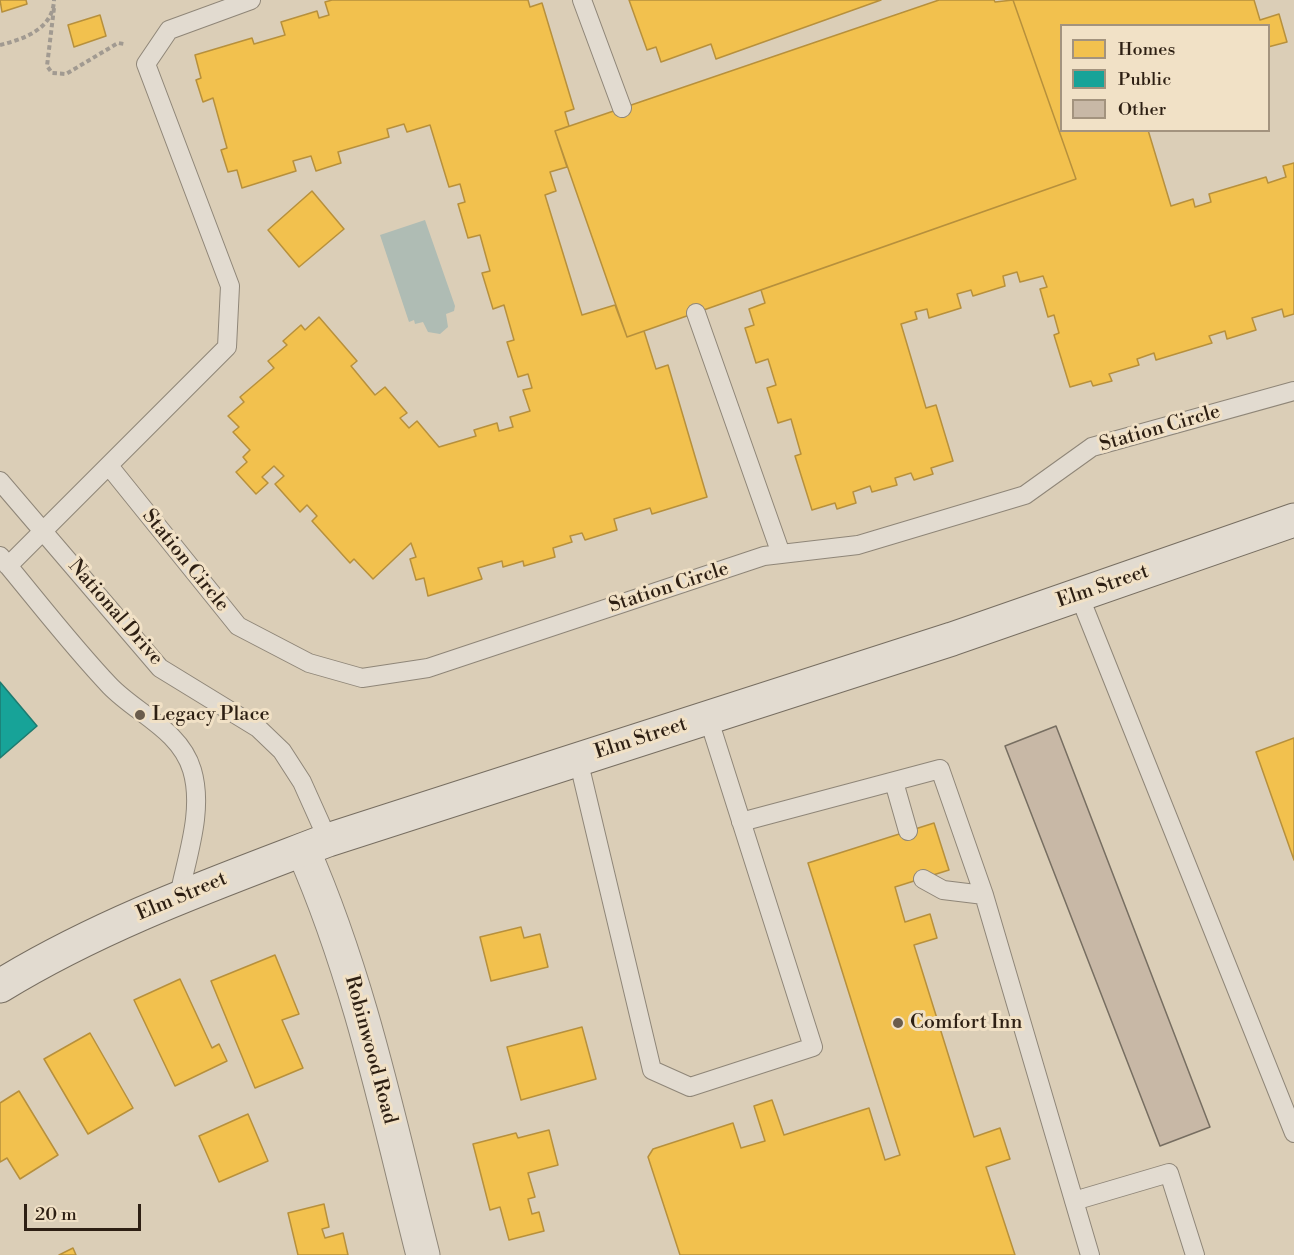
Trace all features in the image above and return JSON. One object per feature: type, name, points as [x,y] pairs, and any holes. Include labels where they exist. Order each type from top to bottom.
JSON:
[{"type":"main road","name":"Elm Street","points":[[0,986],[40,962],[179,896],[315,845],[1079,595],[1294,520]]},
{"type":"main road","name":"Robinwood Road","points":[[315,845],[333,920],[352,977],[423,1255]]},
{"type":"lane","points":[[179,896],[197,802],[196,786],[188,757],[165,731],[110,687],[4,561],[44,531],[227,347],[230,286],[146,64],[169,30],[251,0]]},
{"type":"lane","points":[[582,0],[622,108]]},
{"type":"lane","points":[[696,313],[782,554]]},
{"type":"lane","name":"Station Circle","points":[[109,466],[238,627],[309,663],[362,678],[428,668],[764,556],[858,545],[1025,495],[1092,447],[1294,391]]},
{"type":"lane","name":"National Drive","points":[[0,481],[160,668],[258,728],[282,751],[302,782],[315,845]]},
{"type":"lane","points":[[1079,595],[1294,1133]]},
{"type":"lane","points":[[578,759],[652,1070],[690,1087],[813,1047],[708,717]]},
{"type":"lane","points":[[741,822],[940,770],[984,895],[1090,1255]]},
{"type":"lane","points":[[894,782],[908,831]]},
{"type":"lane","points":[[923,879],[943,890],[984,895]]},
{"type":"lane","points":[[1074,1201],[1169,1173],[1195,1255]]},
{"type":"path","points":[[54,0],[47,66],[52,73],[66,74],[118,43],[157,48]]},
{"type":"path","points":[[0,45],[18,40],[42,28],[54,8]]},
{"type":"shaded area","points":[[425,220],[455,306],[454,311],[446,314],[448,327],[440,334],[428,332],[423,322],[415,324],[414,320],[409,322],[380,235]]},
{"type":"building: Homes","points":[[0,0],[26,0],[27,4],[2,12]]},
{"type":"building: Homes","points":[[332,0],[528,0],[530,7],[542,3],[574,109],[565,112],[569,126],[555,131],[567,167],[550,172],[556,191],[545,195],[582,315],[615,305],[627,337],[644,331],[656,369],[668,365],[707,497],[652,514],[650,508],[614,519],[617,530],[585,540],[582,533],[570,536],[572,542],[553,548],[555,557],[524,566],[523,561],[503,567],[502,561],[478,568],[482,579],[428,596],[424,578],[416,580],[410,559],[416,557],[411,543],[373,579],[354,559],[350,563],[312,521],[317,516],[307,505],[300,512],[275,484],[284,476],[274,466],[262,477],[268,483],[256,494],[236,472],[247,462],[243,457],[250,450],[233,432],[239,427],[228,416],[244,402],[240,397],[274,368],[268,361],[287,345],[283,341],[301,325],[305,330],[319,317],[357,361],[351,366],[375,395],[385,387],[407,413],[400,418],[409,428],[417,421],[439,447],[476,436],[474,430],[497,423],[499,431],[513,427],[510,417],[530,411],[523,390],[532,388],[528,374],[518,377],[507,342],[514,340],[504,305],[493,309],[482,273],[490,271],[480,235],[468,238],[458,204],[465,202],[460,184],[449,187],[430,125],[407,132],[404,124],[387,129],[389,137],[338,152],[341,163],[316,171],[311,156],[293,161],[296,171],[242,188],[237,170],[228,172],[221,150],[227,148],[213,98],[203,102],[196,80],[201,78],[195,55],[252,38],[254,44],[285,35],[281,22],[317,11],[319,18],[329,15],[325,2]]},
{"type":"building: Homes","points":[[629,0],[881,0],[716,59],[711,44],[661,62],[656,47],[647,50]]},
{"type":"building: Homes","points":[[939,0],[994,0],[995,2],[1013,0],[1076,179],[627,337],[555,131]]},
{"type":"building: Homes","points":[[1013,0],[1254,0],[1260,20],[1279,14],[1287,42],[1270,46],[1270,24],[1060,24],[1060,132],[1149,132],[1171,206],[1193,199],[1195,207],[1211,202],[1209,194],[1266,177],[1268,183],[1286,177],[1283,166],[1294,163],[1294,314],[1284,317],[1282,309],[1252,318],[1256,330],[1227,339],[1225,331],[1209,336],[1212,343],[1156,360],[1154,353],[1137,359],[1139,365],[1109,374],[1112,381],[1093,386],[1091,381],[1070,387],[1054,335],[1059,333],[1054,315],[1048,317],[1040,289],[1047,287],[1043,276],[1020,282],[1017,272],[1003,276],[1005,286],[973,296],[971,290],[957,294],[961,308],[929,318],[927,309],[915,312],[917,319],[901,324],[926,408],[936,405],[953,461],[931,468],[933,474],[914,480],[911,473],[895,478],[897,485],[872,492],[870,486],[853,492],[856,503],[837,509],[835,503],[812,510],[795,456],[801,454],[791,419],[778,423],[767,388],[776,385],[768,359],[756,363],[745,328],[754,325],[749,309],[765,303],[761,290],[1076,179]]},
{"type":"building: Homes","points":[[100,15],[106,36],[74,47],[68,25]]},
{"type":"building: Homes","points":[[312,191],[344,229],[299,267],[268,230]]},
{"type":"building: Homes","points":[[1294,738],[1294,860],[1256,752]]},
{"type":"building: Homes","name":"Comfort Inn","points":[[934,823],[949,870],[895,887],[905,922],[930,914],[937,938],[914,945],[974,1137],[1000,1128],[1010,1159],[986,1167],[1015,1255],[680,1255],[648,1157],[653,1149],[733,1123],[741,1148],[765,1141],[754,1106],[772,1100],[784,1135],[869,1108],[885,1160],[900,1155],[808,863]]},
{"type":"building: Homes","points":[[521,927],[524,938],[540,934],[548,967],[491,981],[480,937]]},
{"type":"building: Homes","points":[[275,955],[299,1014],[282,1020],[303,1068],[255,1088],[211,981]]},
{"type":"building: Homes","points":[[180,979],[212,1048],[219,1044],[227,1061],[175,1086],[134,1000]]},
{"type":"building: Homes","points":[[582,1027],[596,1079],[521,1100],[507,1047]]},
{"type":"building: Homes","points":[[90,1033],[133,1108],[88,1134],[44,1059]]},
{"type":"building: Homes","points":[[19,1091],[58,1155],[20,1179],[7,1158],[0,1162],[0,1103]]},
{"type":"building: Homes","points":[[248,1114],[268,1161],[219,1182],[199,1136]]},
{"type":"building: Homes","points":[[549,1130],[558,1165],[528,1173],[535,1197],[528,1199],[532,1214],[539,1212],[544,1231],[509,1240],[500,1207],[490,1210],[473,1144],[516,1133],[518,1138]]},
{"type":"building: Homes","points":[[324,1204],[329,1227],[322,1229],[325,1238],[343,1233],[348,1255],[298,1255],[288,1213]]},
{"type":"building: Homes","points":[[73,1248],[76,1255],[59,1255]]},
{"type":"building: Public","points":[[0,682],[37,726],[0,758]]},
{"type":"building: Other","points":[[1056,726],[1210,1127],[1160,1146],[1005,746]]},
{"type":"place","name":"Legacy Place","points":[[140,715]]},
{"type":"place","name":"Comfort Inn","points":[[898,1023]]}]
